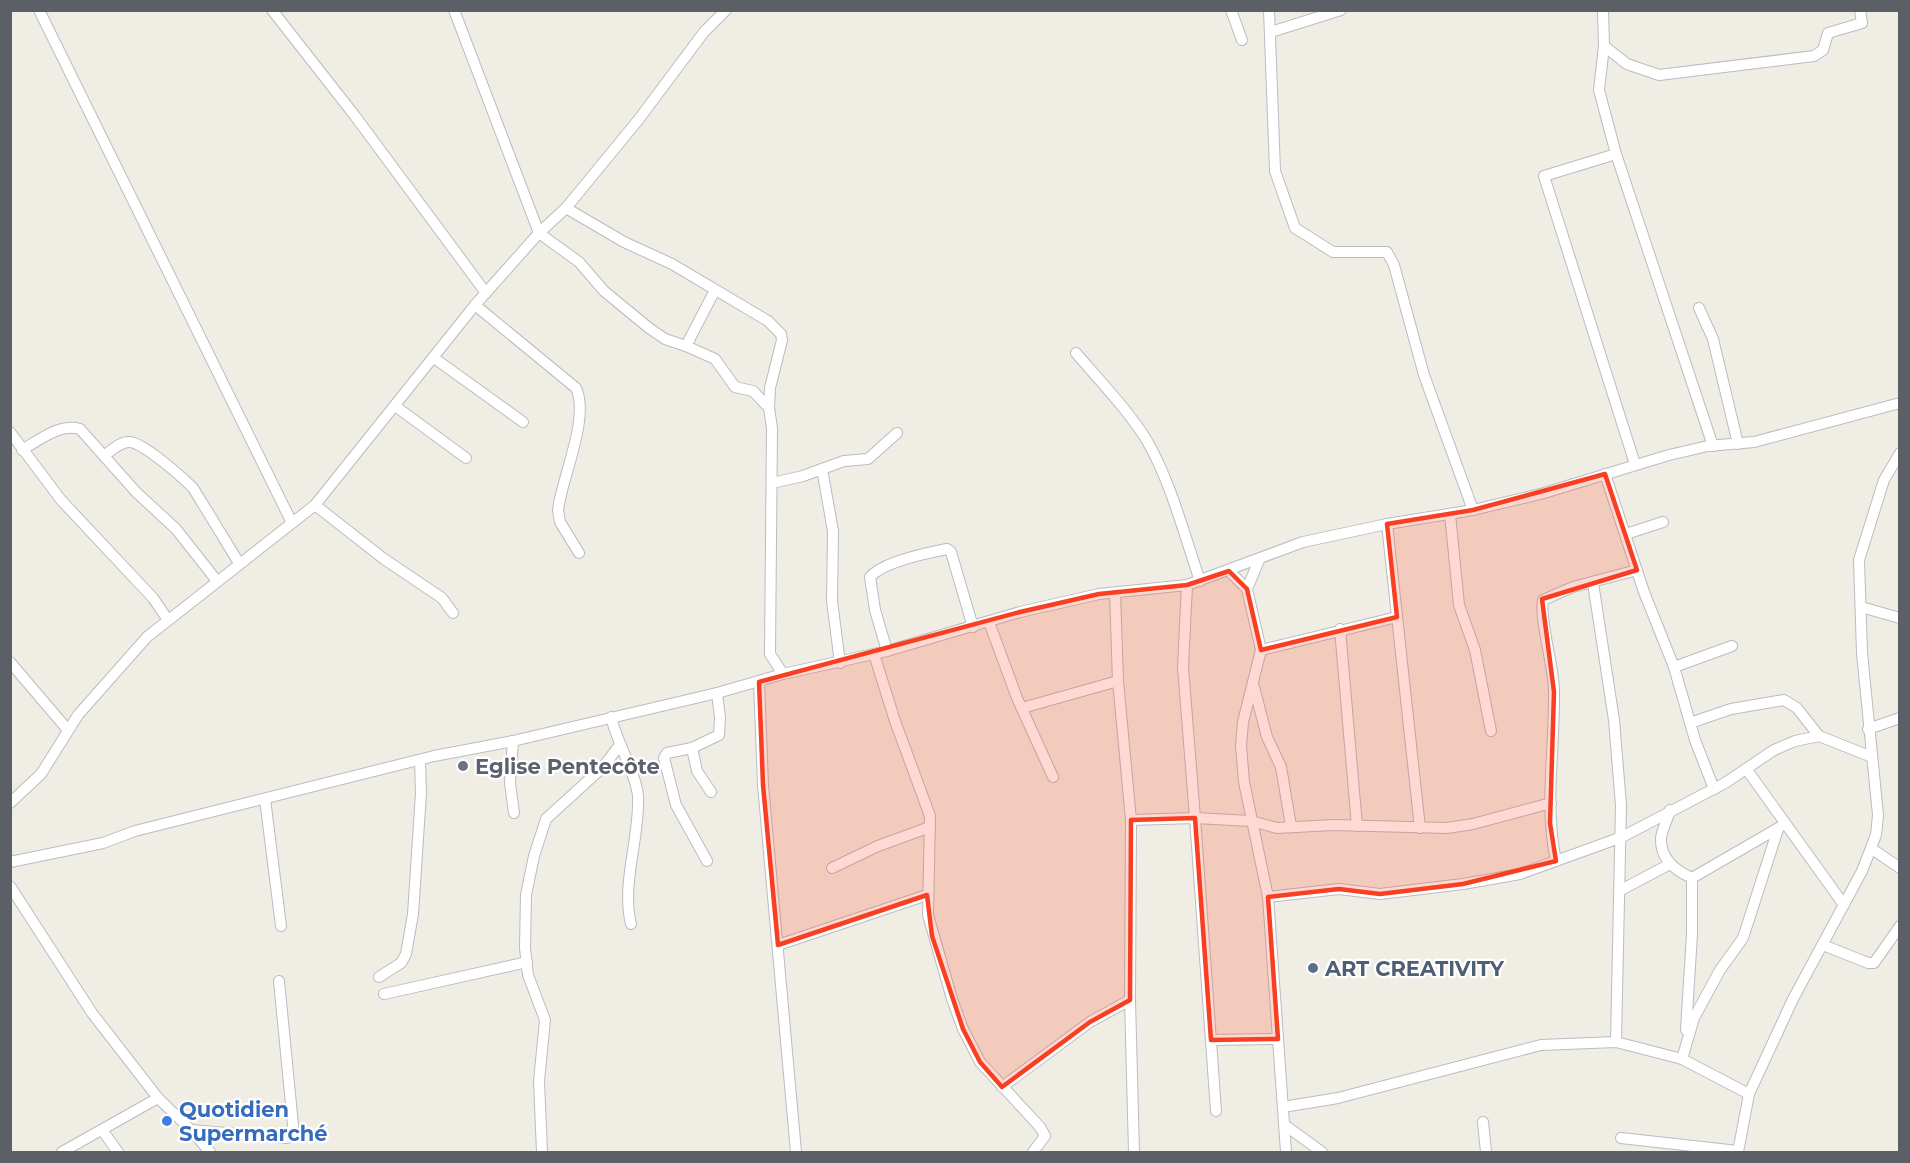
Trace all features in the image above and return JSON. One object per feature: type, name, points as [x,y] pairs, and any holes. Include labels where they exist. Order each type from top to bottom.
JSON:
[{"type":"street","points":[[39,10],[292,523]]},
{"type":"street","points":[[272,10],[355,116],[486,293]]},
{"type":"street","points":[[454,10],[539,233],[579,262],[604,291],[649,328],[665,339],[715,359],[735,387],[753,391],[769,408]]},
{"type":"street","points":[[704,32],[712,10]]},
{"type":"street","points":[[10,802],[41,774],[67,729],[104,682],[147,637],[315,505],[475,305],[539,233],[566,208],[639,119],[704,32],[726,10]]},
{"type":"street","points":[[1231,10],[1242,40]]},
{"type":"street","points":[[1269,10],[1275,171],[1295,228],[1333,252],[1387,252],[1394,265],[1424,375],[1473,510]]},
{"type":"street","points":[[1271,32],[1341,10]]},
{"type":"street","points":[[1603,10],[1604,46],[1599,90],[1616,154],[1713,446]]},
{"type":"street","points":[[1604,46],[1627,64],[1659,75],[1814,56],[1823,50],[1826,34],[1862,23],[1860,10]]},
{"type":"street","points":[[1616,154],[1544,176],[1634,461]]},
{"type":"street","points":[[566,208],[768,321],[781,334],[782,340],[772,380],[769,408],[772,428],[770,659],[763,681],[763,784],[796,1152]]},
{"type":"street","points":[[686,346],[715,291]]},
{"type":"street","points":[[475,305],[576,388],[581,398],[574,442],[558,510],[560,522],[567,537],[579,553]]},
{"type":"street","points":[[1699,308],[1713,339],[1738,444]]},
{"type":"street","points":[[1076,353],[1127,412],[1146,439],[1161,469],[1200,581]]},
{"type":"street","points":[[434,358],[523,422]]},
{"type":"street","points":[[10,862],[103,843],[135,831],[420,761],[717,693],[783,674],[840,663],[1099,594],[1187,585],[1303,542],[1387,524],[1473,510],[1544,493],[1605,474],[1713,446],[1738,444],[1899,403]]},
{"type":"street","points":[[395,406],[466,458]]},
{"type":"street","points":[[22,450],[53,432],[71,427],[80,429],[136,492],[176,529],[217,581]]},
{"type":"street","points":[[10,432],[61,500],[153,598],[168,620]]},
{"type":"street","points":[[772,483],[803,476],[844,461],[868,459],[897,433]]},
{"type":"street","points":[[105,455],[122,443],[133,443],[185,481],[193,488],[239,563]]},
{"type":"street","points":[[1621,1138],[1738,1152],[1749,1094],[1779,1027],[1872,849],[1878,824],[1868,729],[1859,583],[1862,544],[1884,480],[1899,453]]},
{"type":"street","points":[[822,469],[833,531],[832,601],[840,663]]},
{"type":"street","points":[[1605,474],[1637,570],[1674,666],[1690,723],[1713,789]]},
{"type":"street","points":[[315,505],[384,559],[442,598],[453,613]]},
{"type":"street","points":[[1450,514],[1459,605],[1475,650],[1491,731]]},
{"type":"street","points":[[1626,534],[1663,522]]},
{"type":"street","points":[[1387,524],[1420,828]]},
{"type":"street","points":[[887,651],[874,609],[870,577],[882,568],[928,553],[947,549],[951,552],[973,627]]},
{"type":"street","points":[[1247,589],[1260,558]]},
{"type":"street","points":[[1556,861],[1550,823],[1554,692],[1552,657],[1542,604],[1546,597],[1552,594],[1637,570]]},
{"type":"street","points":[[1229,571],[1247,589],[1261,650],[1243,722],[1241,746],[1251,822],[1268,897],[1286,1126],[1286,1152]]},
{"type":"street","points":[[1593,583],[1616,743],[1622,837],[1616,1042]]},
{"type":"street","points":[[1187,585],[1183,667],[1216,1111]]},
{"type":"street","points":[[1115,593],[1118,681],[1131,820],[1130,1000],[1134,1152]]},
{"type":"street","points":[[1861,608],[1899,618]]},
{"type":"street","points":[[1261,650],[1397,616]]},
{"type":"street","points":[[989,622],[1022,708],[1053,777]]},
{"type":"street","points":[[1340,629],[1357,826]]},
{"type":"street","points":[[1674,666],[1732,646]]},
{"type":"street","points":[[874,654],[916,782],[926,800],[930,816],[927,895],[932,936],[963,1029],[980,1062],[1040,1127],[1045,1136],[1042,1144],[1033,1152]]},
{"type":"street","points":[[770,659],[783,674]]},
{"type":"street","points":[[10,662],[67,729]]},
{"type":"street","points":[[1022,708],[1118,681]]},
{"type":"street","points":[[1253,684],[1267,737],[1281,767],[1291,826]]},
{"type":"street","points":[[707,861],[681,817],[665,770],[664,758],[667,753],[692,748],[713,739],[720,732],[717,693]]},
{"type":"street","points":[[1690,723],[1731,710],[1784,700],[1797,708],[1819,735],[1872,757]]},
{"type":"street","points":[[611,717],[619,746],[634,777],[638,792],[638,828],[628,902],[631,924]]},
{"type":"street","points":[[1868,729],[1899,718]]},
{"type":"street","points":[[1268,897],[1339,889],[1380,894],[1463,884],[1520,874],[1622,837],[1747,770],[1785,745],[1819,735]]},
{"type":"street","points":[[513,741],[510,783],[514,813]]},
{"type":"street","points":[[542,1152],[539,1082],[545,1020],[528,975],[525,948],[526,895],[535,850],[546,819],[603,767],[619,746]]},
{"type":"street","points":[[692,748],[697,771],[711,792]]},
{"type":"street","points":[[379,977],[401,963],[406,954],[413,914],[421,793],[420,761]]},
{"type":"street","points":[[1747,770],[1781,826],[1844,904]]},
{"type":"street","points":[[265,799],[281,926]]},
{"type":"street","points":[[1131,820],[1195,819],[1251,822],[1277,828],[1357,826],[1420,828],[1473,824],[1551,803]]},
{"type":"street","points":[[1670,810],[1661,841],[1670,864],[1692,878]]},
{"type":"street","points":[[1692,878],[1781,826]]},
{"type":"street","points":[[1682,1059],[1694,1018],[1720,970],[1743,938],[1781,826]]},
{"type":"street","points":[[832,868],[878,846],[930,827]]},
{"type":"street","points":[[1872,849],[1899,868]]},
{"type":"street","points":[[1621,890],[1670,864]]},
{"type":"street","points":[[1687,1037],[1692,878]]},
{"type":"street","points":[[10,886],[92,1013],[158,1098],[210,1152]]},
{"type":"street","points":[[778,945],[927,895]]},
{"type":"street","points":[[1823,945],[1868,963],[1874,963],[1899,926]]},
{"type":"street","points":[[384,993],[528,962]]},
{"type":"street","points":[[191,1130],[287,1138],[294,1135],[279,981]]},
{"type":"street","points":[[1002,1087],[1090,1022],[1130,1000]]},
{"type":"street","points":[[1211,1040],[1278,1039]]},
{"type":"street","points":[[1283,1107],[1338,1098],[1541,1045],[1616,1042],[1682,1059],[1749,1094]]},
{"type":"street","points":[[62,1152],[158,1098]]},
{"type":"street","points":[[1483,1122],[1486,1152]]},
{"type":"street","points":[[1286,1126],[1322,1152]]},
{"type":"street","points":[[102,1130],[118,1152]]},
{"type":"highlighted area","points":[[1605,474],[1637,570],[1542,599],[1554,692],[1550,823],[1556,861],[1463,884],[1380,894],[1339,889],[1268,897],[1278,1039],[1211,1040],[1195,818],[1131,820],[1130,1000],[1090,1022],[1002,1087],[980,1062],[963,1029],[932,936],[927,895],[778,945],[763,785],[759,682],[1020,612],[1099,594],[1187,585],[1229,571],[1247,589],[1261,650],[1397,617],[1387,524],[1473,510]]},
{"type":"place","name":"Eglise Pentecôte","points":[[463,766]]},
{"type":"place","name":"ART CREATIVITY","points":[[1313,968]]},
{"type":"place","name":"Quotidien Supermarché","points":[[167,1121]]}]
